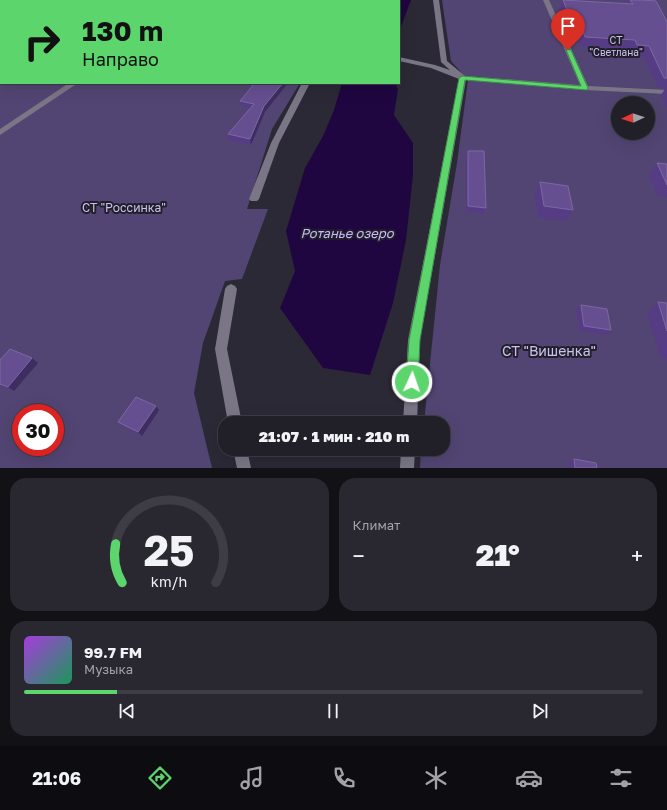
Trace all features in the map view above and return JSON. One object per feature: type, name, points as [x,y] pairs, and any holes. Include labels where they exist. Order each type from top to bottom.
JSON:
[{"type":"street","points":[[436,0],[444,62],[462,78]]},
{"type":"street","points":[[546,0],[585,88]]},
{"type":"street","points":[[400,59],[433,66],[462,78],[585,88],[667,92]]},
{"type":"street","points":[[410,416],[414,340],[462,78]]},
{"type":"street","points":[[0,133],[73,84]]},
{"type":"street","points":[[254,198],[275,143],[305,84]]},
{"type":"street","points":[[231,288],[221,349],[234,416]]},
{"type":"street","points":[[241,456],[244,468]]},
{"type":"street","points":[[407,468],[408,456]]},
{"type":"green space","name":"СТ \"Вишенка\"","points":[[442,0],[667,0],[667,468],[420,468],[421,456],[450,456],[450,416],[425,416],[440,265],[457,163],[468,80],[451,61]]},
{"type":"green space","name":"СТ \"Россинка\"","points":[[0,84],[299,84],[272,129],[247,209],[268,209],[242,279],[225,281],[203,343],[194,393],[212,468],[0,468]]},
{"type":"water","points":[[400,0],[411,0],[400,29]]},
{"type":"water","name":"Ротанье озеро","points":[[342,84],[396,84],[398,89],[394,115],[413,143],[413,175],[406,240],[393,303],[370,375],[323,368],[280,308],[295,271],[286,231],[305,168],[323,136],[334,110]]},
{"type":"building","points":[[563,0],[633,4],[630,0],[656,1],[667,22],[667,78],[664,78],[649,46],[637,45],[635,40],[585,37],[583,32],[576,32]]},
{"type":"building","points":[[254,84],[282,84],[264,106],[250,139],[228,134],[254,104],[240,101]]},
{"type":"building","points":[[468,151],[484,151],[486,208],[468,206]]},
{"type":"building","points":[[657,163],[667,164],[667,185]]},
{"type":"building","points":[[540,182],[568,186],[573,210],[544,206]]},
{"type":"building","points":[[658,302],[667,303],[667,331]]},
{"type":"building","points":[[581,305],[607,309],[611,330],[584,326]]},
{"type":"building","points":[[10,349],[32,358],[8,387],[0,384],[0,360]]},
{"type":"building","points":[[136,397],[156,406],[138,432],[118,422]]},
{"type":"building","points":[[574,459],[596,463],[597,468],[575,468]]},
{"type":"route","points":[[412,382],[414,340],[462,78],[585,88],[568,50]]},
{"type":"park label","name":"СТ \"Светлана\"","points":[[616,46]]}]
